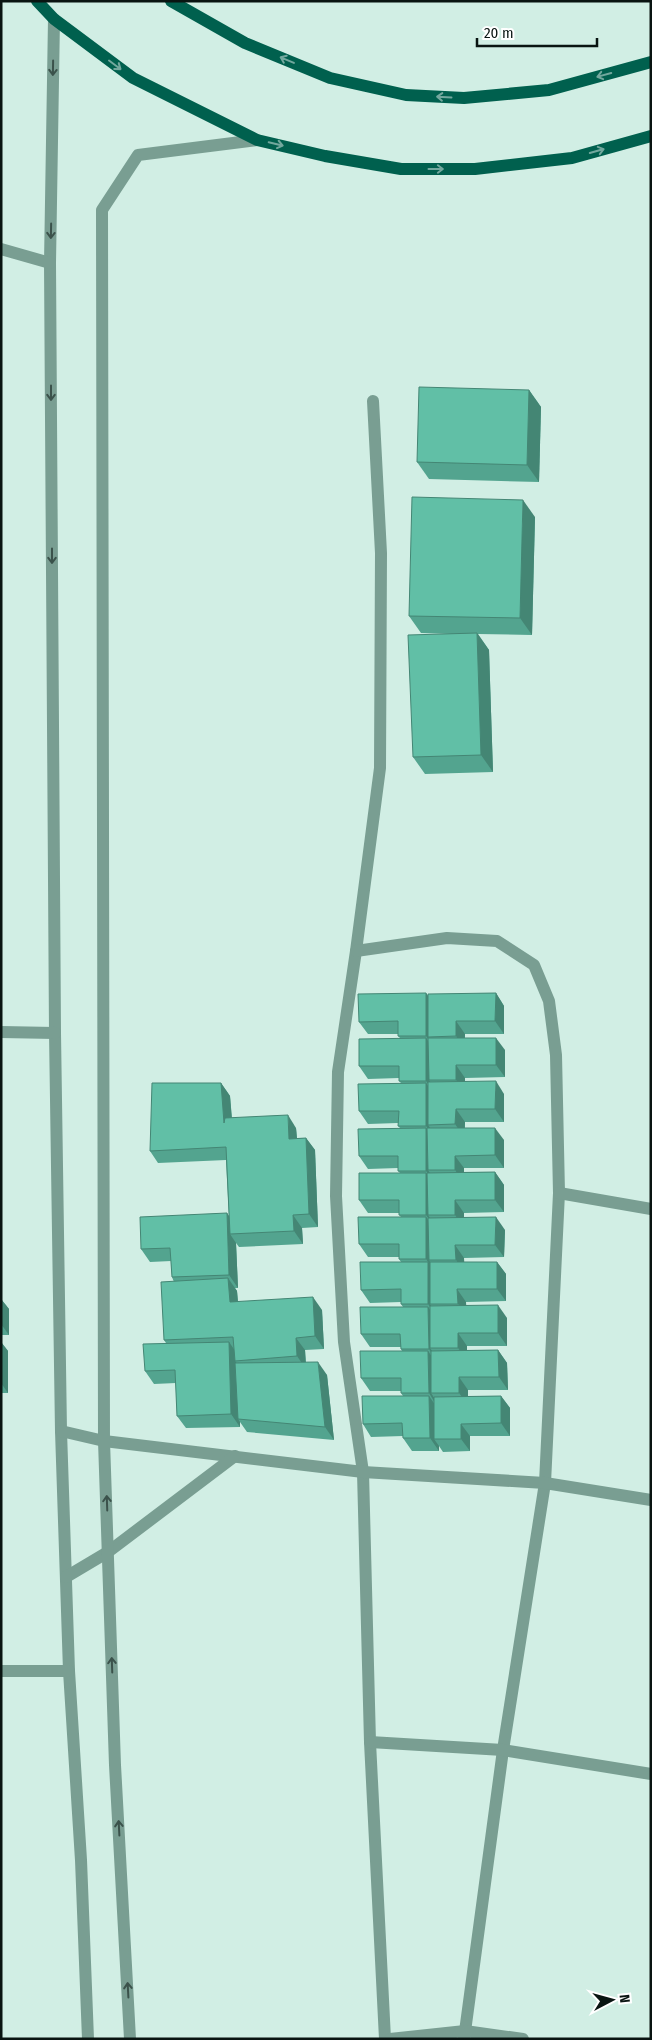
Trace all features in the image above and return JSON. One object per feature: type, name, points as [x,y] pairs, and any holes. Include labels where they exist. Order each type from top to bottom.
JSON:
[{"type":"main road","points":[[37,1],[54,19],[133,78],[257,140],[325,156],[401,169],[475,169],[572,158],[651,136]]},
{"type":"main road","points":[[171,1],[245,43],[330,78],[406,96],[464,98],[549,90],[651,62]]},
{"type":"street","points":[[54,19],[50,262],[55,1033],[62,1431],[69,1671],[81,1860],[88,2039]]},
{"type":"street","points":[[130,2039],[115,1765],[104,1441],[102,210],[138,156],[257,140]]},
{"type":"street","points":[[1,249],[50,262]]},
{"type":"street","points":[[373,401],[381,553],[380,768],[338,1072],[336,1196],[344,1342],[363,1472],[370,1742],[385,2039]]},
{"type":"street","points":[[356,951],[447,938],[497,941],[534,965],[549,1001],[556,1055],[560,1193],[545,1483],[503,1750],[464,2035]]},
{"type":"street","points":[[1,1032],[55,1033]]},
{"type":"street","points":[[560,1193],[651,1209]]},
{"type":"street","points":[[62,1431],[104,1441],[363,1472],[545,1483],[651,1500]]},
{"type":"street","points":[[66,1577],[108,1552],[235,1456]]},
{"type":"street","points":[[1,1670],[69,1671]]},
{"type":"street","points":[[370,1742],[503,1750],[651,1774]]},
{"type":"street","points":[[390,2039],[464,2035],[523,2039]]},
{"type":"building","points":[[419,387],[529,390],[527,465],[417,462]]},
{"type":"building","points":[[412,497],[523,500],[520,618],[409,616]]},
{"type":"building","points":[[477,633],[481,755],[413,757],[408,635]]},
{"type":"building","points":[[426,993],[426,1036],[398,1036],[398,1021],[359,1022],[358,994]]},
{"type":"building","points":[[496,993],[495,1021],[456,1021],[456,1036],[428,1037],[428,994]]},
{"type":"building","points":[[426,1038],[426,1081],[399,1081],[399,1066],[359,1066],[359,1039]]},
{"type":"building","points":[[428,1038],[496,1038],[496,1065],[456,1065],[456,1080],[429,1080]]},
{"type":"building","points":[[496,1081],[495,1109],[456,1109],[455,1124],[428,1125],[428,1082]]},
{"type":"building","points":[[152,1083],[221,1083],[224,1123],[225,1118],[288,1115],[289,1139],[306,1138],[309,1214],[293,1215],[294,1231],[230,1234],[226,1147],[150,1151]]},
{"type":"building","points":[[426,1083],[426,1126],[398,1126],[399,1111],[359,1111],[358,1084]]},
{"type":"building","points":[[426,1128],[426,1171],[398,1171],[398,1156],[359,1156],[358,1129]]},
{"type":"building","points":[[427,1128],[495,1128],[495,1155],[455,1156],[455,1170],[428,1170]]},
{"type":"building","points":[[495,1172],[495,1200],[455,1200],[455,1215],[428,1215],[427,1173]]},
{"type":"building","points":[[359,1173],[426,1173],[426,1215],[399,1215],[399,1200],[359,1200]]},
{"type":"building","points":[[227,1213],[229,1275],[172,1277],[170,1248],[141,1249],[140,1217]]},
{"type":"building","points":[[358,1217],[426,1217],[426,1259],[399,1259],[399,1244],[359,1244]]},
{"type":"building","points":[[496,1217],[495,1245],[455,1245],[456,1260],[429,1260],[428,1218]]},
{"type":"building","points":[[360,1262],[428,1262],[428,1304],[401,1304],[401,1289],[361,1290]]},
{"type":"building","points":[[430,1262],[497,1262],[497,1289],[457,1289],[458,1304],[430,1304]]},
{"type":"building","points":[[228,1278],[230,1302],[313,1297],[315,1336],[296,1338],[297,1356],[235,1361],[233,1337],[164,1340],[161,1282]]},
{"type":"building","points":[[498,1305],[498,1333],[458,1333],[458,1348],[430,1348],[430,1306]]},
{"type":"building","points":[[360,1307],[428,1307],[429,1349],[401,1349],[400,1334],[361,1334]]},
{"type":"building","points":[[229,1342],[231,1414],[177,1416],[175,1370],[145,1371],[143,1344]]},
{"type":"building","points":[[498,1350],[499,1377],[459,1377],[459,1393],[431,1393],[431,1351]]},
{"type":"building","points":[[360,1351],[428,1351],[429,1393],[401,1393],[401,1378],[361,1378]]},
{"type":"building","points":[[318,1362],[325,1427],[238,1419],[235,1363]]},
{"type":"building","points":[[362,1396],[429,1396],[430,1438],[403,1438],[402,1423],[363,1424]]},
{"type":"building","points":[[501,1396],[501,1423],[461,1424],[461,1439],[434,1439],[434,1397]]}]
